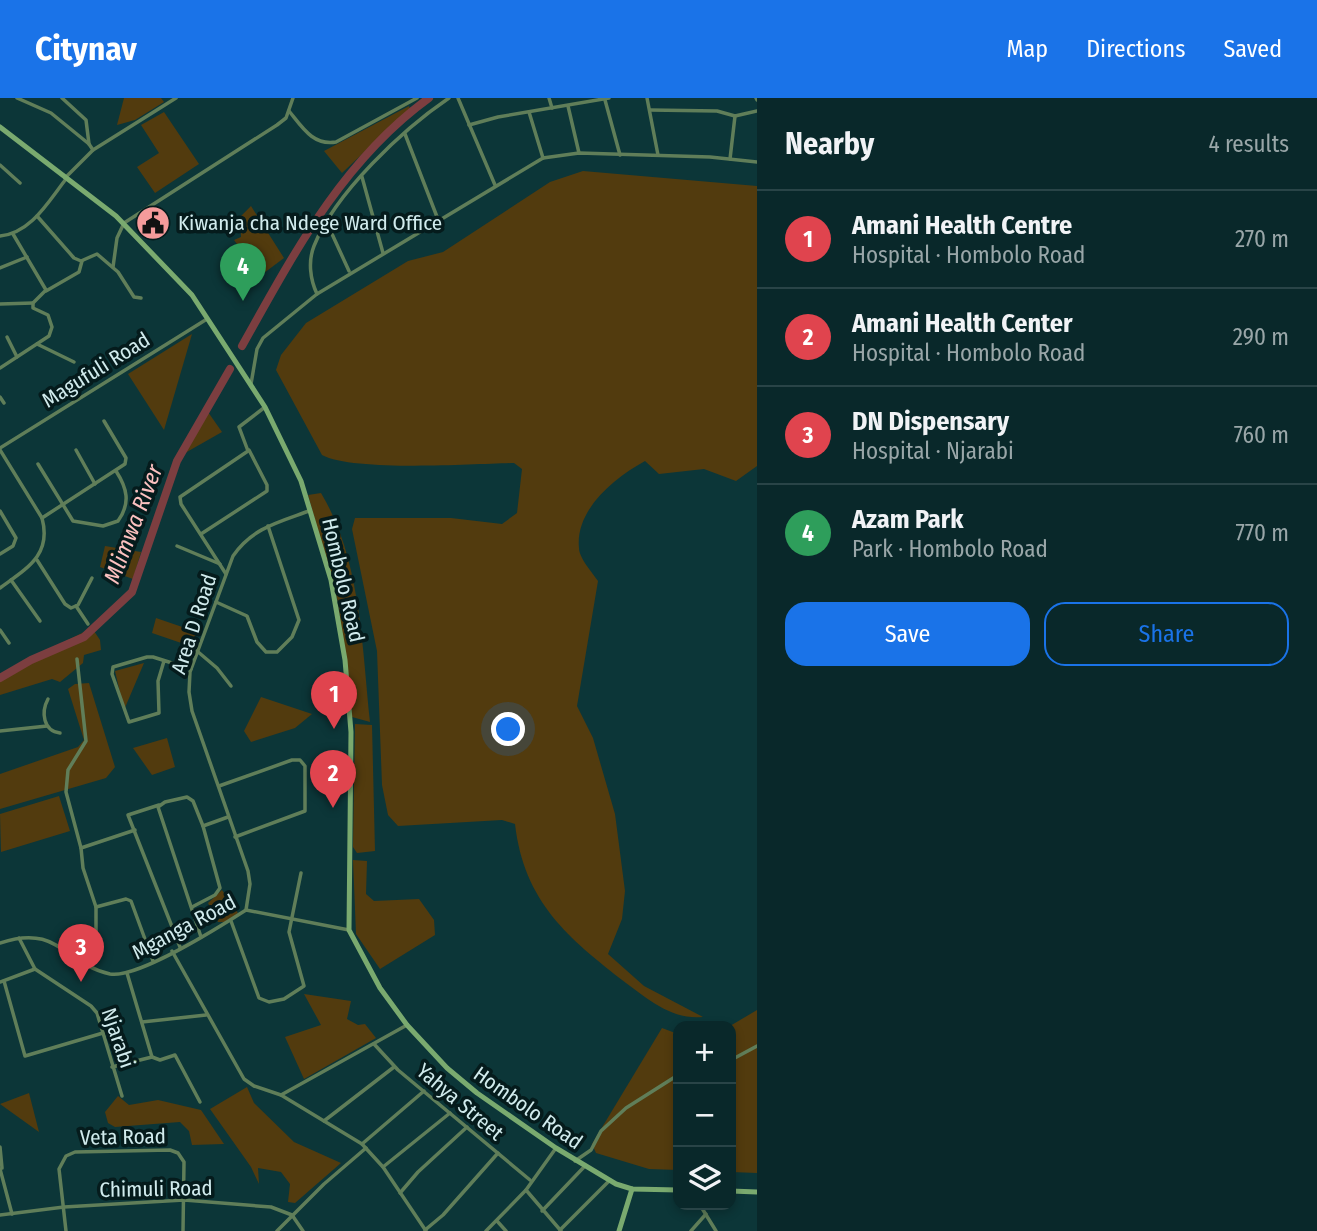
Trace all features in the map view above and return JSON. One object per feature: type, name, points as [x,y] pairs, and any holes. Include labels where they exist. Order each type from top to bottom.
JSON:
[{"type":"street","points":[[17,98],[51,113],[93,150]]},
{"type":"street","points":[[62,98],[86,120],[89,144]]},
{"type":"street","points":[[0,236],[13,234],[37,216],[66,178],[93,150],[176,98]]},
{"type":"street","points":[[113,267],[117,238],[124,223],[277,125],[289,111],[293,98]]},
{"type":"street","points":[[289,111],[312,137],[328,144],[417,98]]},
{"type":"street","points":[[317,294],[312,283],[312,256],[327,223],[362,177],[405,134],[449,98]]},
{"type":"street","points":[[457,98],[495,185]]},
{"type":"street","points":[[549,98],[552,108]]},
{"type":"street","points":[[648,98],[658,155]]},
{"type":"street","points":[[469,125],[607,99],[620,155]]},
{"type":"street","points":[[568,106],[579,153]]},
{"type":"street","points":[[650,110],[717,111],[735,116],[757,111]]},
{"type":"street","points":[[529,112],[543,158]]},
{"type":"street","points":[[730,159],[735,116]]},
{"type":"street","name":"Hombolo Road","points":[[0,127],[124,223],[156,254],[209,318],[265,407],[301,481],[331,580],[345,660],[351,732],[349,930],[380,988],[407,1025],[477,1094],[609,1181],[632,1189],[673,1190]]},
{"type":"street","points":[[405,134],[439,222]]},
{"type":"street","points":[[251,384],[257,349],[263,338],[317,294],[349,271],[439,222],[495,185],[543,158],[579,153],[757,162]]},
{"type":"street","points":[[0,165],[20,183]]},
{"type":"street","points":[[362,177],[383,253]]},
{"type":"street","points":[[37,216],[69,254],[82,261]]},
{"type":"street","points":[[327,223],[349,271]]},
{"type":"street","points":[[13,234],[46,291]]},
{"type":"street","points":[[0,304],[33,303],[46,291],[79,272],[82,261],[94,253],[113,267],[131,295],[141,299]]},
{"type":"street","points":[[0,268],[27,257]]},
{"type":"street","points":[[0,368],[51,332],[52,320],[33,308],[33,303]]},
{"type":"street","name":"Magufuli Road","points":[[0,449],[209,318]]},
{"type":"street","points":[[7,337],[16,357]]},
{"type":"street","points":[[37,344],[74,362]]},
{"type":"street","points":[[0,397],[4,403]]},
{"type":"street","points":[[201,534],[267,491],[239,427],[265,407]]},
{"type":"street","points":[[43,518],[116,471],[126,458],[104,421]]},
{"type":"street","points":[[0,449],[43,518],[45,542],[37,560],[0,588]]},
{"type":"street","points":[[76,450],[95,484]]},
{"type":"street","points":[[226,574],[181,504],[181,495],[249,450]]},
{"type":"street","points":[[38,464],[62,506],[77,523],[113,524],[121,517],[127,493],[116,471]]},
{"type":"street","points":[[0,511],[16,538],[13,546],[0,554]]},
{"type":"street","name":"Area D Road","points":[[246,910],[250,884],[192,711],[189,692],[191,669],[226,574],[243,542],[268,526],[310,511]]},
{"type":"street","points":[[215,602],[247,616],[257,642],[266,652],[277,652],[292,637],[299,620],[298,611],[268,526]]},
{"type":"street","points":[[177,546],[220,564]]},
{"type":"street","points":[[37,560],[65,604],[76,606],[88,624]]},
{"type":"street","points":[[76,606],[92,578]]},
{"type":"street","points":[[11,580],[40,621]]},
{"type":"street","points":[[0,630],[9,643]]},
{"type":"street","points":[[197,651],[217,668],[231,686]]},
{"type":"street","points":[[164,661],[158,681],[159,713],[129,722],[112,669],[147,657],[164,661],[191,669]]},
{"type":"street","points":[[77,659],[86,741],[68,769],[66,792],[81,848],[83,868],[96,906],[96,941],[85,962]]},
{"type":"street","points":[[48,699],[44,709],[47,726],[52,732],[60,733]]},
{"type":"street","points":[[0,732],[47,726]]},
{"type":"street","points":[[218,787],[292,760],[300,760],[305,766],[305,811],[235,837]]},
{"type":"street","points":[[180,947],[128,815],[190,797],[203,826],[220,888],[215,895],[191,908]]},
{"type":"street","points":[[159,805],[201,937]]},
{"type":"street","points":[[203,826],[228,817]]},
{"type":"street","points":[[81,848],[135,830]]},
{"type":"street","points":[[231,921],[260,998],[269,1002],[291,995],[304,986],[290,941],[301,873]]},
{"type":"street","points":[[96,906],[126,899],[131,901],[153,961]]},
{"type":"street","name":"Mganga Road","points":[[0,943],[19,938],[50,941],[111,974],[127,973],[153,961],[231,921],[246,910],[349,930]]},
{"type":"street","name":"Njarabi","points":[[19,938],[35,969],[91,1006],[103,1033],[122,1096]]},
{"type":"street","points":[[172,951],[244,1079],[254,1086],[281,1095],[362,1144],[383,1167],[426,1231],[498,1153]]},
{"type":"street","points":[[35,969],[2,981],[25,1056],[103,1033]]},
{"type":"street","points":[[127,973],[152,1057]]},
{"type":"street","points":[[142,1022],[206,1015]]},
{"type":"street","points":[[281,1095],[407,1025]]},
{"type":"street","name":"Yahya Street","points":[[374,1044],[394,1066],[530,1180]]},
{"type":"street","points":[[736,1057],[757,1046]]},
{"type":"street","points":[[112,1067],[152,1057],[160,1060],[175,1055],[200,1102]]},
{"type":"street","points":[[324,1121],[394,1066]]},
{"type":"street","points":[[575,1161],[591,1150],[601,1131],[626,1108],[673,1078]]},
{"type":"street","points":[[362,1144],[424,1091]]},
{"type":"street","points":[[383,1167],[450,1113]]},
{"type":"street","points":[[400,1193],[418,1172],[453,1143],[467,1127]]},
{"type":"street","points":[[0,1147],[1,1170],[12,1214]]},
{"type":"street","points":[[277,1231],[366,1148]]},
{"type":"street","points":[[486,1231],[526,1190],[530,1180],[556,1148]]},
{"type":"street","name":"Veta Road","points":[[66,1231],[60,1162],[75,1152],[176,1151],[184,1162],[183,1231]]},
{"type":"street","points":[[541,1211],[584,1167]]},
{"type":"street","points":[[526,1190],[560,1231],[609,1181]]},
{"type":"street","points":[[628,1231],[621,1228],[632,1189]]},
{"type":"street","points":[[736,1191],[757,1192]]},
{"type":"street","name":"Chimuli Road","points":[[0,1215],[64,1207],[184,1200],[271,1207],[292,1215]]},
{"type":"street","points":[[703,1210],[716,1231]]},
{"type":"street","points":[[691,1231],[706,1214]]},
{"type":"street","points":[[292,1215],[303,1231]]},
{"type":"street","points":[[497,1220],[506,1231]]},
{"type":"shaded area","points":[[124,98],[161,98],[164,102],[135,120],[117,125]]},
{"type":"shaded area","points":[[409,106],[410,109],[342,173],[324,151]]},
{"type":"shaded area","points":[[164,112],[199,164],[155,193],[137,167],[159,153],[141,125]]},
{"type":"shaded area","points":[[583,171],[757,186],[757,466],[736,481],[704,469],[659,474],[645,461],[621,476],[599,497],[590,508],[579,534],[581,556],[598,581],[577,706],[593,738],[615,814],[625,891],[622,919],[608,954],[644,986],[703,1017],[681,1015],[652,1002],[585,950],[568,933],[552,916],[528,875],[515,824],[502,820],[398,826],[388,815],[382,785],[377,651],[352,529],[355,518],[451,518],[502,524],[517,513],[522,469],[514,463],[415,466],[360,464],[322,455],[276,370],[281,355],[306,323],[408,261],[443,252],[550,182]]},
{"type":"shaded area","points":[[251,206],[284,258],[260,276],[234,240],[241,237],[240,217]]},
{"type":"shaded area","points":[[192,334],[164,430],[128,374]]},
{"type":"shaded area","points":[[208,412],[222,432],[185,453]]},
{"type":"shaded area","points":[[321,493],[334,519],[352,575],[362,634],[370,722],[352,717],[338,602],[308,495]]},
{"type":"shaded area","points":[[105,546],[141,552],[133,579],[100,567]]},
{"type":"shaded area","points":[[156,618],[197,632],[190,646],[152,633]]},
{"type":"shaded area","points":[[92,628],[100,640],[101,650],[84,655],[83,663],[60,682],[52,679],[0,695],[0,674]]},
{"type":"shaded area","points":[[144,663],[124,710],[115,671]]},
{"type":"shaded area","points":[[89,683],[115,767],[106,778],[0,809],[0,774],[78,747],[84,740],[68,689],[75,684]]},
{"type":"shaded area","points":[[261,697],[312,714],[295,728],[251,742],[244,731]]},
{"type":"shaded area","points":[[355,724],[372,725],[375,851],[357,853],[353,847]]},
{"type":"shaded area","points":[[167,738],[175,767],[152,775],[133,748]]},
{"type":"shaded area","points":[[59,796],[70,831],[1,852],[0,814]]},
{"type":"shaded area","points":[[353,860],[367,861],[366,894],[374,901],[419,899],[434,920],[435,935],[380,969],[356,934]]},
{"type":"shaded area","points":[[222,890],[238,913],[225,922],[218,922],[208,903]]},
{"type":"shaded area","points":[[304,994],[351,1001],[347,1019],[358,1025],[365,1024],[376,1038],[304,1079],[285,1037],[321,1025]]},
{"type":"shaded area","points":[[757,1010],[757,1173],[736,1172],[736,1022]]},
{"type":"shaded area","points":[[662,1028],[673,1032],[673,1170],[649,1169],[596,1153],[592,1144]]},
{"type":"shaded area","points":[[247,1087],[254,1103],[294,1142],[341,1163],[295,1203],[288,1202],[290,1184],[281,1172],[258,1168],[259,1184],[251,1167],[210,1109]]},
{"type":"shaded area","points":[[29,1093],[39,1132],[0,1104]]},
{"type":"shaded area","points":[[118,1096],[129,1105],[158,1100],[201,1110],[224,1144],[192,1145],[189,1131],[180,1122],[115,1127],[108,1123],[105,1112]]},
{"type":"waterway","name":"Mlimwa River","points":[[242,346],[301,244],[345,180],[398,123],[429,98]]},
{"type":"waterway","name":"Mlimwa River","points":[[0,678],[31,660],[84,637],[132,592],[177,461],[230,369]]},
{"type":"place","name":"Kiwanja cha Ndege Ward Office","points":[[153,223]]},
{"type":"place","name":"Azam Park","points":[[243,301]]},
{"type":"place","name":"Amani Health Centre","points":[[334,729]]},
{"type":"place","name":"Amani Health Center","points":[[333,808]]},
{"type":"place","name":"DN Dispensary","points":[[81,982]]}]
